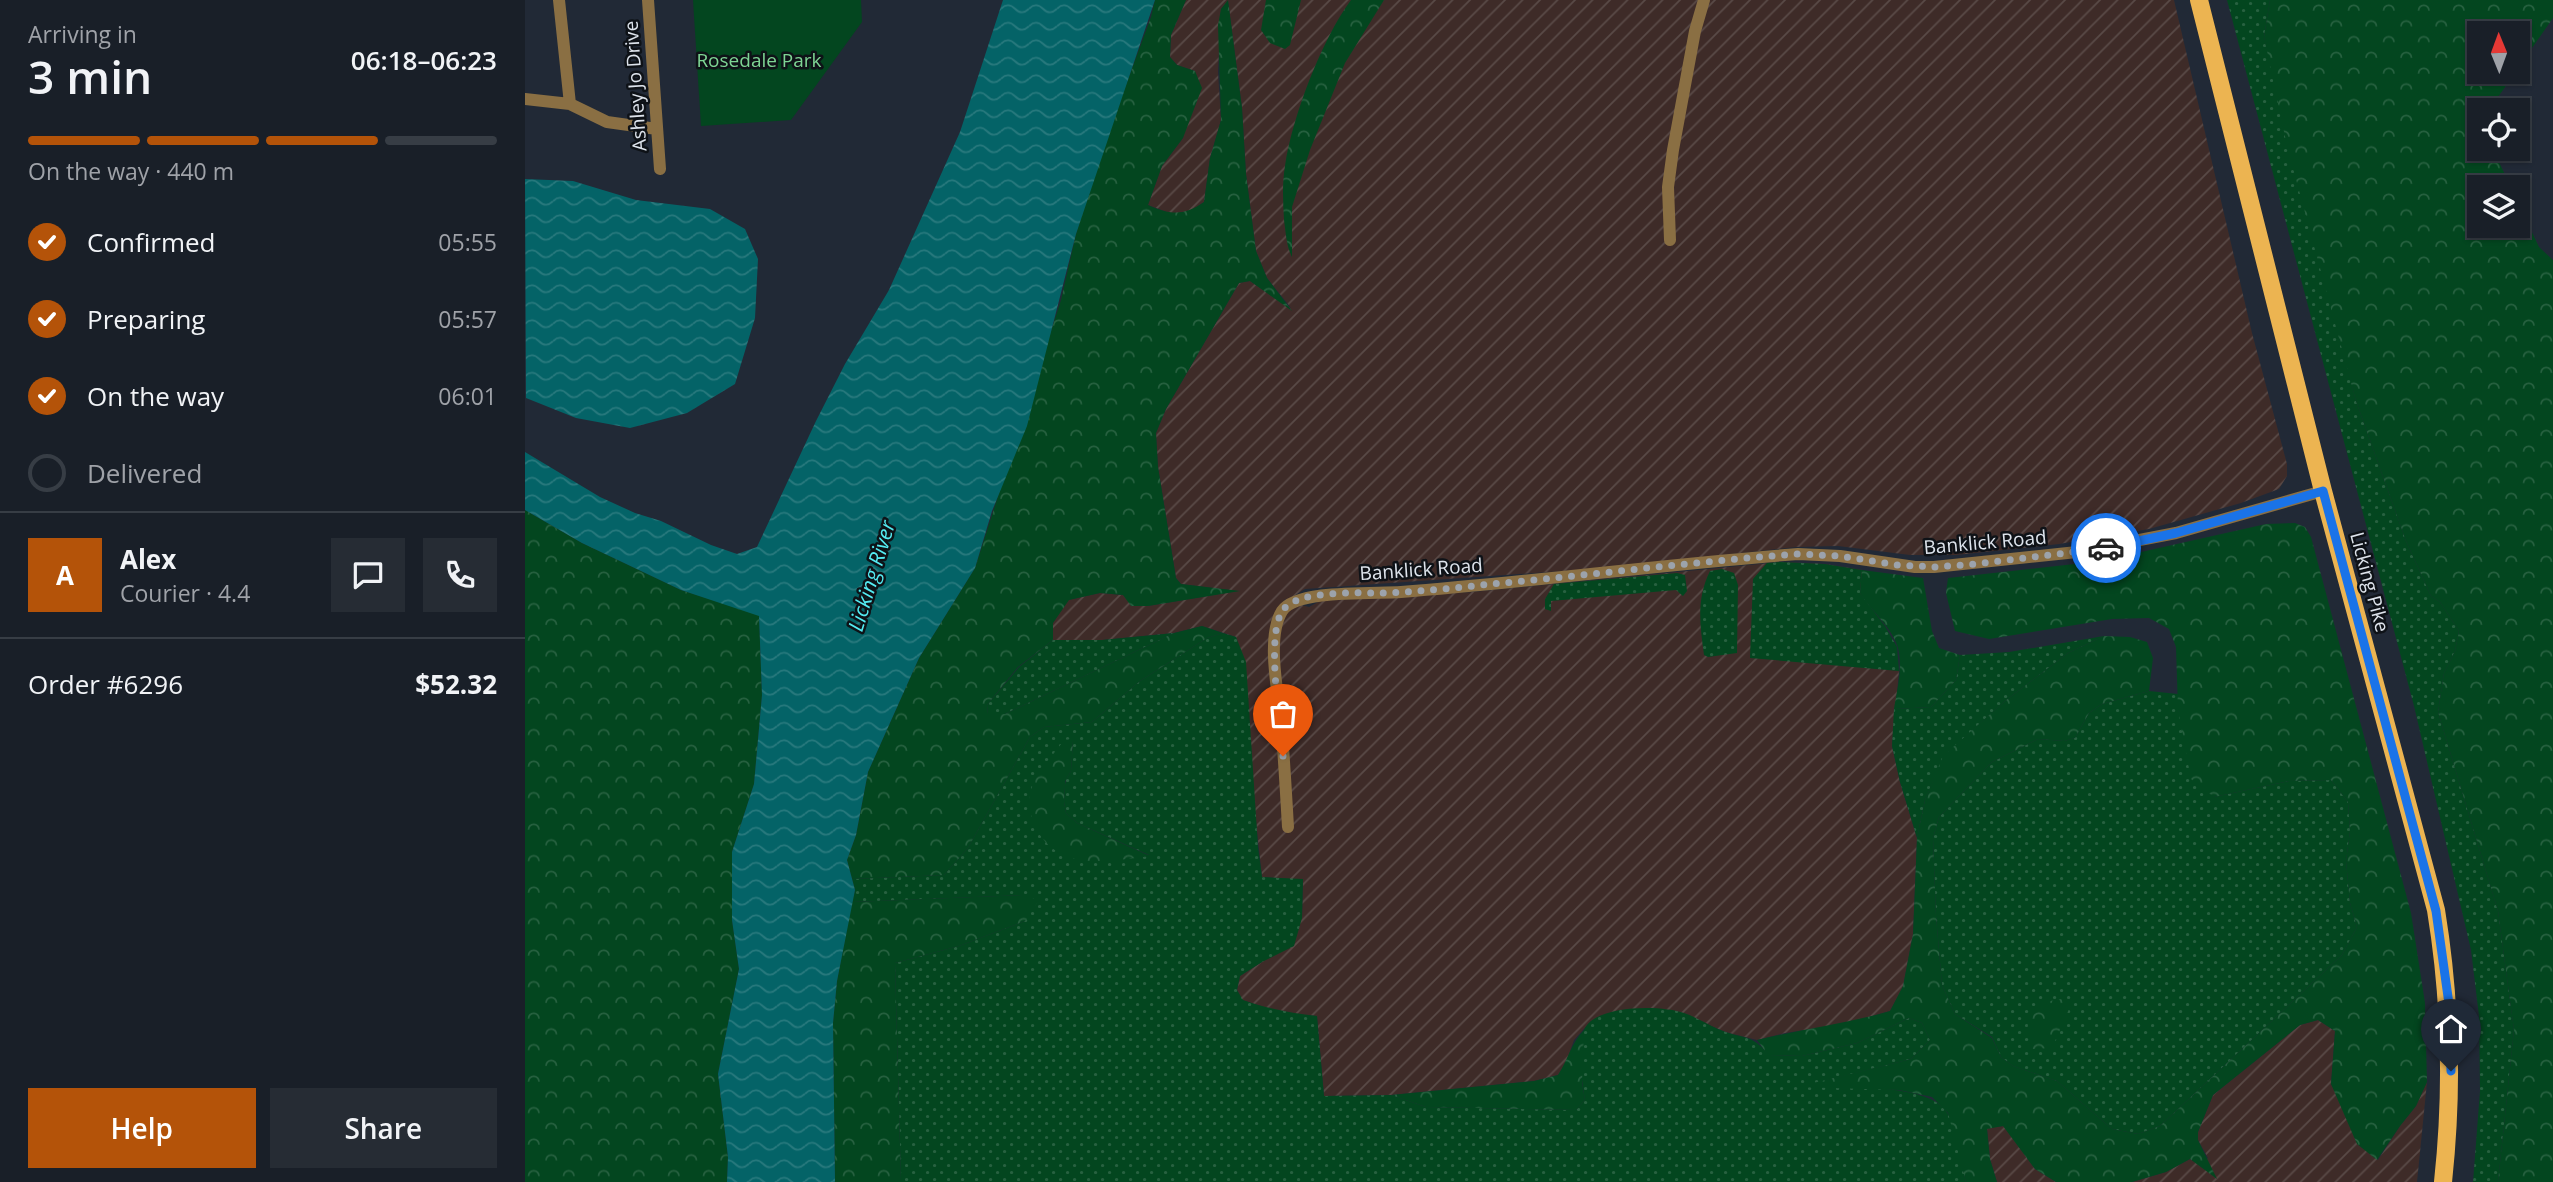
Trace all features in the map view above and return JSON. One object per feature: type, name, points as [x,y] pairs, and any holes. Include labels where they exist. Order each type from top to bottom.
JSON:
[{"type":"main road","name":"Licking Pike","points":[[2199,0],[2323,491],[2436,911],[2444,960],[2451,1048],[2451,1094],[2443,1182]]},
{"type":"street","points":[[559,0],[570,104]]},
{"type":"street","name":"Ashley Jo Drive","points":[[648,0],[660,170]]},
{"type":"street","points":[[1670,240],[1668,187],[1673,150],[1695,31],[1704,0]]},
{"type":"street","points":[[525,99],[570,104],[607,122],[657,129]]},
{"type":"street","name":"Banklick Road","points":[[1288,827],[1274,654],[1278,622],[1282,611],[1289,605],[1321,595],[1438,589],[1798,554],[1840,556],[1915,567],[1976,564],[2144,541],[2323,491]]},
{"type":"shaded area","points":[[1186,0],[2174,0],[2252,333],[2287,464],[2287,476],[2279,489],[2241,503],[2149,529],[2059,544],[1956,555],[1910,555],[1838,546],[1796,547],[1592,569],[1305,589],[1283,600],[1309,607],[1320,601],[1473,592],[1780,562],[1825,564],[1862,570],[1860,593],[1899,671],[1892,746],[1917,838],[1913,934],[1903,987],[1890,1011],[1844,1024],[1757,1040],[1725,1032],[1707,1024],[1591,1021],[1574,1040],[1566,1063],[1558,1075],[1534,1081],[1391,1095],[1324,1096],[1317,1016],[1282,1013],[1242,1000],[1237,990],[1240,976],[1262,962],[1302,918],[1303,880],[1262,877],[1236,637],[1202,626],[1174,633],[1102,640],[1053,640],[1053,623],[1068,600],[1100,593],[1123,595],[1148,606],[1237,591],[1181,584],[1176,578],[1158,467],[1156,433],[1166,409],[1239,283],[1250,281],[1291,308],[1267,278],[1256,251],[1228,1],[1221,9],[1218,72],[1221,120],[1210,158],[1204,202],[1191,211],[1172,214],[1148,205],[1162,166],[1183,138],[1195,71],[1177,65],[1170,57],[1171,35]]},
{"type":"shaded area","points":[[2318,1020],[2335,1031],[2331,1084],[2378,1160],[2416,1106],[2427,1082],[2417,1182],[2132,1182],[2166,1172],[2190,1159],[2200,1165],[2208,1158],[2198,1140],[2198,1132],[2213,1095],[2300,1025]]},
{"type":"shaded area","points":[[2004,1126],[2035,1169],[2056,1182],[1997,1182],[1990,1159],[1987,1128]]},
{"type":"green space","name":"Rosedale Park","points":[[693,0],[861,0],[862,22],[791,120],[701,126]]},
{"type":"green space","points":[[1155,0],[1186,0],[1171,35],[1170,57],[1177,65],[1195,71],[1202,88],[1183,138],[1162,166],[1148,205],[1163,211],[1183,212],[1204,202],[1210,158],[1221,120],[1218,25],[1221,9],[1228,0],[1256,251],[1267,278],[1292,311],[1250,281],[1239,283],[1166,409],[1156,433],[1158,467],[1176,578],[1181,584],[1240,591],[1148,606],[1131,606],[1123,595],[1100,593],[1069,600],[1053,623],[1053,640],[1018,667],[987,705],[988,714],[1005,714],[1174,633],[1202,626],[1223,633],[1207,638],[1140,681],[1092,722],[1044,727],[1030,737],[968,848],[944,875],[852,879],[847,860],[856,835],[868,772],[919,658],[975,568],[1061,300],[1076,234],[1105,142]]},
{"type":"green space","points":[[1266,0],[1301,0],[1290,45],[1285,49],[1270,43],[1261,30]]},
{"type":"green space","points":[[1351,0],[1384,0],[1345,63],[1310,150],[1292,207],[1292,257],[1284,220],[1283,200],[1289,146],[1301,102],[1319,57]]},
{"type":"green space","points":[[2227,0],[2270,0],[2264,37],[2356,401],[2406,541],[2431,596],[2440,602],[2459,631],[2455,651],[2444,673],[2438,712],[2498,911],[2514,1030],[2498,1182],[2473,1182],[2480,1091],[2479,1016],[2471,950],[2414,706]]},
{"type":"green space","points":[[2270,0],[2553,0],[2553,18],[2531,49],[2531,21],[2467,21],[2467,84],[2507,84],[2497,98],[2467,98],[2467,161],[2498,161],[2505,175],[2467,175],[2467,238],[2530,238],[2530,228],[2539,247],[2553,260],[2553,1182],[2498,1182],[2514,1030],[2498,911],[2438,712],[2444,673],[2455,651],[2459,631],[2440,602],[2431,596],[2406,541],[2356,401],[2287,146],[2264,37]]},
{"type":"green space","points":[[525,510],[582,543],[681,590],[759,615],[762,695],[754,784],[732,852],[732,920],[739,969],[718,1074],[728,1157],[727,1182],[525,1182]]},
{"type":"green space","points":[[2295,523],[2305,527],[2311,537],[2411,913],[2425,1003],[2427,1082],[2416,1106],[2377,1160],[2357,1144],[2331,1084],[2335,1031],[2318,1020],[2300,1025],[2213,1095],[2198,1132],[2198,1140],[2217,1179],[2190,1159],[2166,1172],[2132,1182],[2056,1182],[2035,1169],[2003,1126],[1987,1129],[1990,1159],[1997,1182],[1966,1182],[1948,1113],[1932,1097],[1899,1090],[1797,1087],[1911,1059],[1930,1040],[1922,1023],[1909,1018],[1857,1043],[1802,1056],[1768,1055],[1757,1040],[1890,1011],[1903,986],[1913,934],[1917,838],[1925,800],[1943,756],[2005,701],[2068,653],[2104,636],[2130,637],[2147,642],[2153,658],[2149,691],[2102,704],[2089,713],[2075,738],[2064,741],[2038,739],[1992,762],[1939,817],[1933,838],[1936,916],[1942,985],[1955,1014],[1992,1038],[2001,1057],[2013,1066],[2057,1081],[2112,1129],[2138,1134],[2160,1126],[2342,955],[2357,927],[2350,903],[2346,861],[2350,831],[2348,802],[2331,780],[2289,781],[2214,797],[2191,779],[2178,710],[2176,647],[2169,629],[2149,618],[2112,619],[1989,639],[1955,631],[1946,593],[1948,578],[2101,561],[2266,524]]},
{"type":"green space","points":[[1767,563],[1825,564],[1862,570],[1860,593],[1897,647],[1899,671],[1750,658],[1753,579]]},
{"type":"green space","points":[[1722,569],[1734,573],[1738,585],[1737,653],[1708,657],[1704,655],[1700,623],[1701,602],[1710,571]]},
{"type":"green space","points":[[1862,570],[1923,578],[1932,631],[1939,648],[1960,655],[1956,680],[1931,707],[1894,709],[1900,671],[1898,648],[1891,633],[1860,593]]},
{"type":"green space","points":[[1677,573],[1685,575],[1687,591],[1683,596],[1676,590],[1551,601],[1551,611],[1545,609],[1545,599],[1554,584]]},
{"type":"green space","points":[[1174,633],[1005,714],[988,715],[987,705],[1019,667],[1053,640],[1102,640]]},
{"type":"green space","points":[[1223,633],[1236,637],[1246,662],[1262,877],[1303,879],[1302,918],[1294,946],[1240,976],[1237,990],[1243,1000],[1252,1003],[1317,1016],[1324,1096],[1391,1095],[1426,1107],[1576,1110],[1585,1100],[1580,1055],[1584,1030],[1591,1021],[1615,1011],[1646,1008],[1674,1010],[1751,1040],[1769,1055],[1802,1056],[1857,1043],[1909,1018],[1922,1023],[1930,1040],[1911,1059],[1800,1087],[1881,1088],[1923,1096],[1938,1103],[1951,1121],[1966,1182],[901,1182],[895,963],[959,946],[1025,921],[1023,895],[852,902],[855,890],[852,879],[944,875],[968,848],[1030,737],[1044,727],[1092,722],[1140,681],[1207,638]],"holes":[[[1073,739],[1071,771],[1066,779]],[[1065,786],[1066,813],[1077,823],[1149,855],[1054,848]]]},
{"type":"green space","points":[[2104,636],[2068,653],[2005,701],[1944,756],[1925,800],[1917,838],[1892,746],[1894,709],[1931,707],[1956,680],[1960,655],[2009,652]]},
{"type":"green space","points":[[2149,691],[2178,694],[2178,710],[2214,797],[2289,781],[2331,780],[2348,802],[2350,831],[2346,861],[2350,903],[2357,927],[2342,955],[2160,1126],[2138,1134],[2112,1129],[2057,1081],[2013,1066],[2001,1057],[1992,1037],[1955,1014],[1942,985],[1933,838],[1939,817],[1992,762],[2038,739],[2064,741],[2075,738],[2089,713],[2102,704]]},
{"type":"green space","points":[[1073,739],[1071,771],[1065,781],[1066,813],[1077,823],[1150,856],[1092,861],[1075,859],[1063,855],[1043,839],[1031,816],[1031,791],[1038,774],[1064,740]]},
{"type":"green space","points":[[1023,895],[1039,900],[1025,921],[959,946],[895,963],[901,1182],[835,1182],[833,1023],[837,981],[852,902]]},
{"type":"green space","points":[[2062,999],[2069,1009],[2052,1048],[2031,1049],[2028,1028],[2031,1014],[2042,1004]]},
{"type":"green space","points":[[1584,1030],[1582,1083],[1585,1100],[1576,1110],[1426,1107],[1391,1095],[1534,1081],[1558,1075]]},
{"type":"water","name":"Licking River","points":[[1003,0],[1155,0],[1076,234],[1027,426],[992,511],[975,568],[919,658],[868,772],[856,835],[847,860],[855,890],[837,981],[833,1023],[835,1182],[727,1182],[728,1157],[718,1074],[739,969],[732,920],[732,852],[754,784],[762,695],[759,616],[681,590],[582,543],[525,510],[525,452],[600,497],[661,521],[711,545],[737,554],[757,547],[845,364],[889,290],[960,132]]},
{"type":"water","points":[[525,179],[573,181],[636,200],[710,209],[745,229],[758,259],[755,318],[735,384],[687,413],[630,428],[576,418],[526,398]]},
{"type":"way so far","points":[[1283,756],[1274,654],[1278,622],[1282,611],[1289,605],[1308,598],[1438,589],[1798,554],[1934,567],[2106,548]]},
{"type":"route","points":[[2106,548],[2176,533],[2323,491],[2436,911],[2449,1004],[2451,1071]]}]
